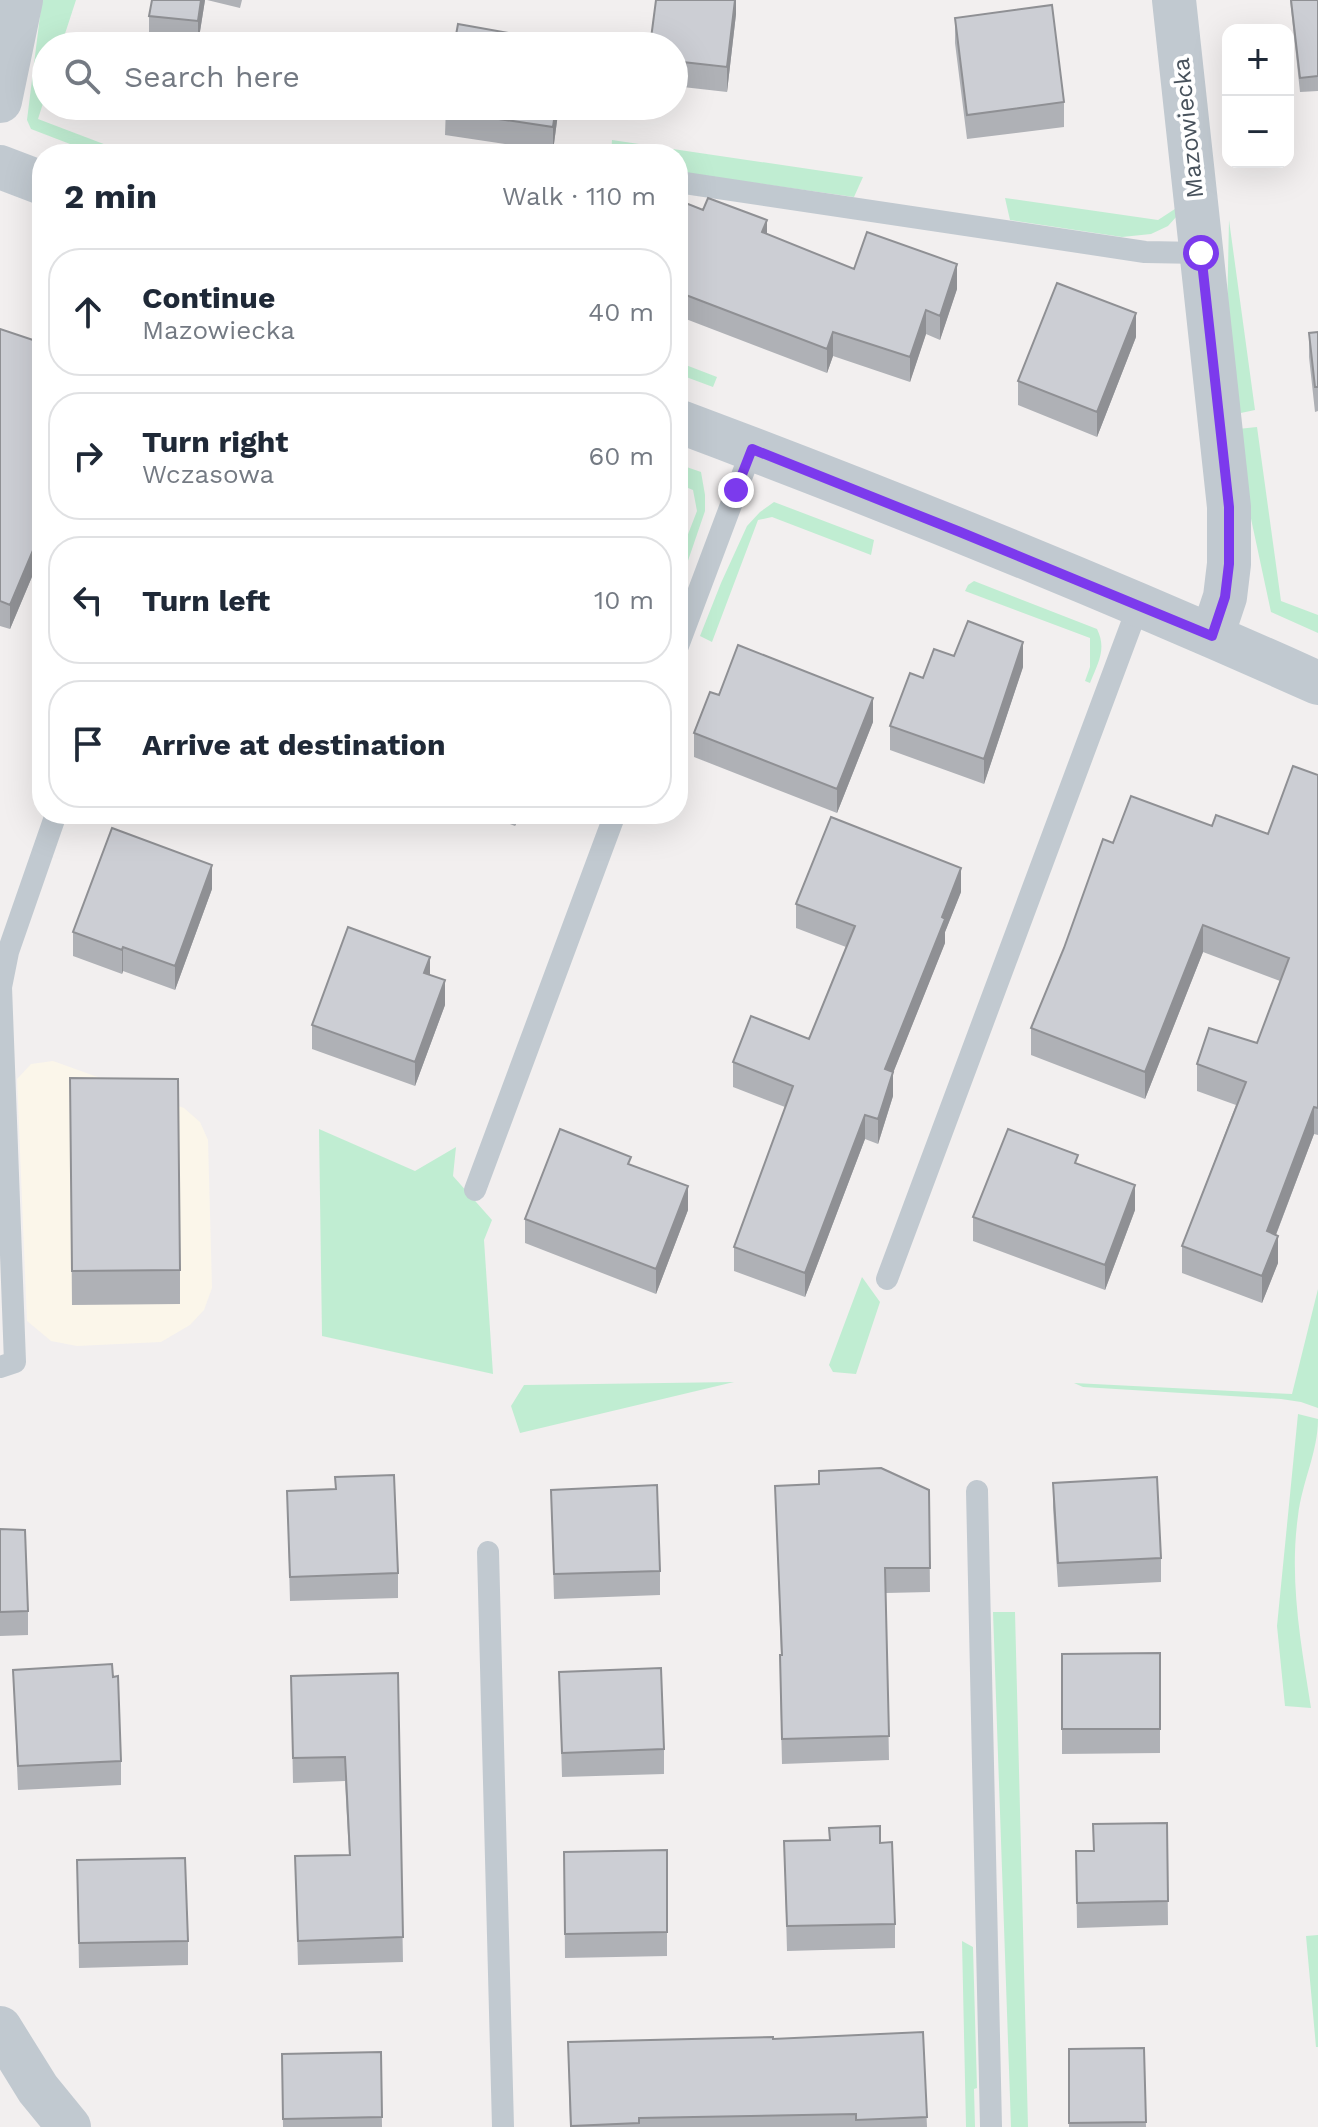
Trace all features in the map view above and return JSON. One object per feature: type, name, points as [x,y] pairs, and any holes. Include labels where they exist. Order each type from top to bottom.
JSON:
[{"type":"street","points":[[0,101],[21,0]]},
{"type":"street","name":"Mazowiecka","points":[[1174,0],[1229,507],[1229,564],[1225,597],[1212,636]]},
{"type":"street","points":[[0,167],[32,179]]},
{"type":"street","points":[[688,425],[1139,604],[1318,683]]},
{"type":"street","points":[[0,2028],[38,2089],[69,2127]]},
{"type":"lane","points":[[688,183],[1145,252],[1201,253]]},
{"type":"lane","points":[[688,619],[752,449]]},
{"type":"lane","points":[[887,1279],[1139,604]]},
{"type":"lane","points":[[0,1367],[15,1362],[1,987],[8,952],[53,824]]},
{"type":"lane","points":[[475,1190],[611,824]]},
{"type":"lane","points":[[977,1491],[991,2127]]},
{"type":"lane","points":[[488,1552],[503,2127]]},
{"type":"shaded area","points":[[53,1061],[184,1108],[200,1122],[208,1140],[212,1288],[204,1310],[190,1325],[161,1342],[77,1346],[51,1341],[27,1321],[17,1079],[31,1064]]},
{"type":"green space","points":[[42,0],[76,0],[66,32],[38,32]]},
{"type":"green space","points":[[32,80],[32,120],[41,120],[104,144],[70,144],[31,129],[27,120]]},
{"type":"green space","points":[[612,140],[639,144],[612,144]]},
{"type":"green space","points":[[688,151],[863,177],[854,197],[688,173]]},
{"type":"green space","points":[[1005,198],[1158,220],[1181,205],[1168,226],[1151,234],[1122,237],[1010,220]]},
{"type":"green space","points":[[1229,220],[1255,410],[1236,414],[1227,318]]},
{"type":"green space","points":[[688,366],[717,377],[713,387],[688,378]]},
{"type":"green space","points":[[1257,427],[1281,601],[1318,615],[1318,633],[1271,612],[1241,472],[1238,429]]},
{"type":"green space","points":[[688,467],[701,472],[705,511],[688,561],[688,534],[697,511],[693,490],[688,488]]},
{"type":"green space","points":[[774,502],[874,540],[871,555],[772,517],[758,520],[712,642],[700,636],[721,583],[747,526]]},
{"type":"green space","points":[[974,581],[1097,629],[1101,650],[1090,683],[1085,681],[1090,667],[1090,638],[965,591]]},
{"type":"green space","points":[[319,1129],[415,1171],[456,1147],[453,1176],[492,1220],[484,1240],[493,1374],[322,1336]]},
{"type":"green space","points":[[862,1277],[880,1302],[856,1374],[833,1372],[829,1365]]},
{"type":"green space","points":[[1318,1289],[1318,1408],[1281,1399],[1083,1387],[1074,1383],[1292,1394]]},
{"type":"green space","points":[[734,1382],[520,1433],[511,1406],[524,1385]]},
{"type":"green space","points":[[1298,1414],[1318,1419],[1300,1503],[1295,1564],[1297,1612],[1311,1708],[1285,1706],[1277,1626]]},
{"type":"green space","points":[[993,1612],[1015,1612],[1028,2127],[1011,2127]]},
{"type":"green space","points":[[1318,1935],[1318,2047],[1316,2047],[1306,1936]]},
{"type":"green space","points":[[962,1941],[973,1947],[977,2088],[974,2089],[975,2127],[966,2127]]},
{"type":"building","points":[[152,0],[201,0],[198,21],[149,16]]},
{"type":"building","points":[[656,0],[735,0],[727,67],[688,63],[688,32],[652,32]]},
{"type":"building","points":[[1291,0],[1318,0],[1318,76],[1300,78]]},
{"type":"building","points":[[1052,5],[1064,102],[967,115],[955,18]]},
{"type":"building","points":[[458,24],[503,32],[457,32]]},
{"type":"building","points":[[506,120],[554,120],[553,127]]},
{"type":"building","points":[[708,198],[767,220],[762,232],[854,269],[867,232],[957,264],[940,316],[926,310],[910,357],[833,332],[827,349],[688,296],[688,204],[703,210]]},
{"type":"building","points":[[1057,283],[1136,313],[1097,412],[1018,381]]},
{"type":"building","points":[[0,329],[32,340],[32,553],[10,605],[0,601]]},
{"type":"building","points":[[1318,332],[1318,387],[1315,387],[1309,333]]},
{"type":"building","points":[[968,621],[1023,642],[984,759],[890,726],[910,673],[923,678],[934,649],[954,656]]},
{"type":"building","points":[[738,645],[873,698],[837,789],[694,733],[710,692],[719,695]]},
{"type":"building","points":[[1293,766],[1318,775],[1318,1108],[1314,1107],[1267,1231],[1278,1236],[1262,1276],[1182,1246],[1246,1082],[1197,1064],[1209,1028],[1257,1043],[1289,958],[1203,925],[1145,1072],[1031,1028],[1103,839],[1113,843],[1131,796],[1212,826],[1216,815],[1268,834]]},
{"type":"building","points":[[831,817],[961,868],[942,917],[945,919],[885,1069],[893,1072],[878,1119],[865,1115],[805,1273],[734,1247],[793,1086],[733,1062],[751,1016],[809,1039],[855,926],[796,904]]},
{"type":"building","points":[[112,828],[212,865],[175,966],[73,932]]},
{"type":"building","points":[[348,927],[430,957],[424,973],[445,980],[415,1062],[312,1025]]},
{"type":"building","points":[[70,1078],[178,1079],[180,1270],[72,1271]]},
{"type":"building","points":[[560,1129],[631,1157],[628,1164],[688,1186],[656,1269],[525,1219]]},
{"type":"building","points":[[1008,1129],[1078,1155],[1075,1163],[1135,1185],[1105,1265],[973,1217]]},
{"type":"building","points":[[881,1468],[929,1490],[930,1568],[885,1568],[889,1736],[782,1739],[775,1486],[819,1484],[819,1471]]},
{"type":"building","points":[[394,1475],[398,1573],[290,1577],[287,1491],[336,1489],[335,1477]]},
{"type":"building","points":[[1157,1477],[1161,1558],[1058,1563],[1053,1483]]},
{"type":"building","points":[[657,1485],[660,1571],[554,1574],[551,1490]]},
{"type":"building","points":[[0,1529],[25,1530],[28,1611],[0,1612]]},
{"type":"building","points":[[1160,1653],[1160,1729],[1062,1729],[1062,1654]]},
{"type":"building","points":[[112,1664],[113,1677],[118,1676],[121,1761],[18,1766],[13,1670]]},
{"type":"building","points":[[661,1668],[664,1749],[562,1753],[559,1672]]},
{"type":"building","points":[[398,1673],[403,1937],[298,1941],[295,1856],[350,1855],[345,1757],[293,1758],[291,1676]]},
{"type":"building","points":[[1167,1823],[1168,1901],[1077,1903],[1076,1851],[1094,1851],[1093,1824]]},
{"type":"building","points":[[880,1826],[880,1843],[892,1842],[895,1924],[787,1926],[784,1841],[830,1840],[829,1828]]},
{"type":"building","points":[[667,1850],[667,1932],[565,1934],[564,1852]]},
{"type":"building","points":[[185,1858],[188,1941],[79,1943],[77,1860]]},
{"type":"building","points":[[923,2032],[927,2117],[856,2120],[856,2114],[639,2118],[639,2123],[571,2126],[568,2042],[773,2039]]},
{"type":"building","points":[[1144,2048],[1146,2122],[1069,2123],[1069,2049]]},
{"type":"building","points":[[381,2052],[382,2117],[283,2119],[282,2054]]},
{"type":"route","points":[[736,490],[752,449],[1212,636],[1225,597],[1229,564],[1229,507],[1201,253]]}]
